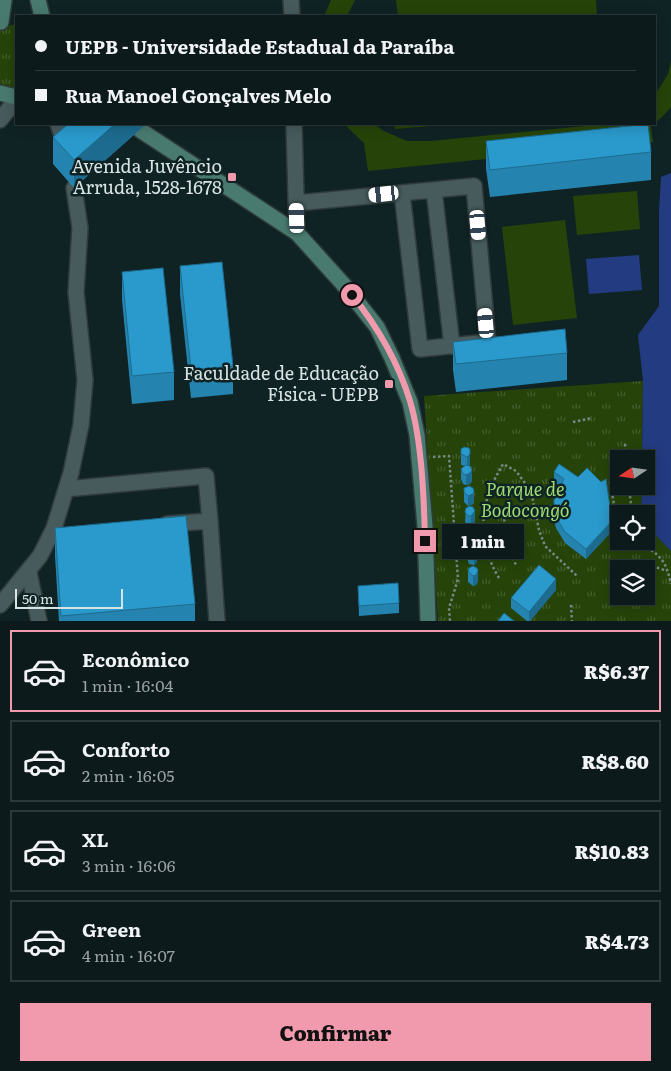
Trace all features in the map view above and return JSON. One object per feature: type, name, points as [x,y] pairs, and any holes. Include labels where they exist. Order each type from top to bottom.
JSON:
[{"type":"street","points":[[4,0],[0,22],[15,19]]},
{"type":"street","points":[[38,0],[42,15]]},
{"type":"street","points":[[291,0],[292,15]]},
{"type":"street","points":[[0,93],[15,98]]},
{"type":"street","points":[[0,120],[15,99]]},
{"type":"street","points":[[58,125],[67,151]]},
{"type":"street","points":[[294,125],[298,232]]},
{"type":"street","points":[[140,130],[298,232],[343,284],[376,327],[392,358],[410,402],[419,458],[425,526],[428,621]]},
{"type":"street","points":[[296,203],[474,186],[488,342],[420,349],[402,193]]},
{"type":"street","points":[[0,605],[29,572],[40,556],[51,534],[66,489],[79,433],[84,404],[85,380],[76,292],[80,228],[74,188]]},
{"type":"street","points":[[434,190],[452,346]]},
{"type":"street","points":[[66,489],[206,476],[217,621]]},
{"type":"street","points":[[150,526],[210,521]]},
{"type":"street","points":[[51,534],[71,532]]},
{"type":"street","points":[[29,572],[39,621]]},
{"type":"path","points":[[573,422],[592,418]]},
{"type":"path","points":[[625,444],[626,450]]},
{"type":"path","points":[[419,458],[449,456],[458,579],[450,610],[450,621]]},
{"type":"path","points":[[499,578],[487,552],[482,533],[485,502],[503,464],[516,471],[531,490],[539,530],[545,546],[577,576]]},
{"type":"path","points":[[492,484],[511,495],[506,504],[504,516],[505,530],[510,552],[516,565]]},
{"type":"path","points":[[651,550],[662,558],[671,584]]},
{"type":"path","points":[[655,566],[668,571]]},
{"type":"path","points":[[571,605],[572,621]]},
{"type":"path","points":[[450,610],[455,610]]},
{"type":"green space","points":[[331,0],[355,0],[348,15],[324,15]]},
{"type":"green space","points":[[396,0],[596,0],[597,15],[398,15]]},
{"type":"green space","points":[[15,24],[15,90],[0,85],[0,30]]},
{"type":"green space","points":[[671,62],[671,107],[656,122],[656,93],[668,74]]},
{"type":"green space","points":[[346,125],[375,125],[407,141],[431,141],[595,125],[652,125],[653,142],[368,171],[364,143]]},
{"type":"green space","points":[[394,125],[444,125],[395,129]]},
{"type":"green space","points":[[637,191],[640,229],[577,235],[573,196]]},
{"type":"green space","points":[[565,220],[577,318],[513,325],[502,227]]},
{"type":"green space","name":"Parque de Bodocongó","points":[[643,381],[642,450],[610,450],[610,495],[642,495],[641,505],[610,505],[610,550],[655,550],[655,534],[671,551],[671,621],[438,621],[424,396]]},
{"type":"water","points":[[671,173],[671,551],[655,534],[655,505],[641,505],[642,495],[655,495],[655,450],[642,450],[643,381],[638,335],[659,306],[661,177]]},
{"type":"water","points":[[639,255],[642,290],[589,294],[586,259]]},
{"type":"building","points":[[67,125],[114,125],[74,160],[53,137]]},
{"type":"building","points":[[648,125],[651,152],[490,170],[486,141]]},
{"type":"building","points":[[222,262],[233,366],[191,370],[180,266]]},
{"type":"building","points":[[163,268],[174,372],[132,376],[122,272]]},
{"type":"building","points":[[565,329],[567,353],[456,364],[453,342]]},
{"type":"building","points":[[464,447],[470,450],[470,454],[467,457],[461,454],[461,449]]},
{"type":"building","points":[[559,464],[578,477],[587,468],[601,482],[606,479],[610,523],[586,549],[565,532],[556,517],[554,500],[564,479],[554,472]]},
{"type":"building","points":[[466,465],[470,466],[472,470],[466,475],[463,474],[461,469]]},
{"type":"building","points":[[469,486],[474,491],[473,494],[468,496],[464,492],[464,488]]},
{"type":"building","points":[[470,506],[475,511],[471,516],[468,516],[465,512],[466,508]]},
{"type":"building","points":[[186,516],[195,604],[61,616],[55,528]]},
{"type":"building","points":[[470,526],[475,531],[470,536],[467,535],[465,530]]},
{"type":"building","points":[[473,545],[477,549],[474,555],[469,554],[468,551],[469,546]]},
{"type":"building","points":[[539,565],[556,579],[529,612],[511,598]]},
{"type":"building","points":[[473,566],[478,571],[473,576],[468,571]]},
{"type":"building","points":[[398,583],[399,603],[359,606],[358,586]]},
{"type":"building","points":[[504,613],[514,621],[498,621]]},
{"type":"place","name":"Avenida Juvêncio Arruda, 1528-1678","points":[[232,177]]},
{"type":"place","name":"Faculdade de Educação Física - UEPB","points":[[389,384]]},
{"type":"route","points":[[352,295],[376,327],[392,358],[410,402],[417,435],[425,541]]}]
